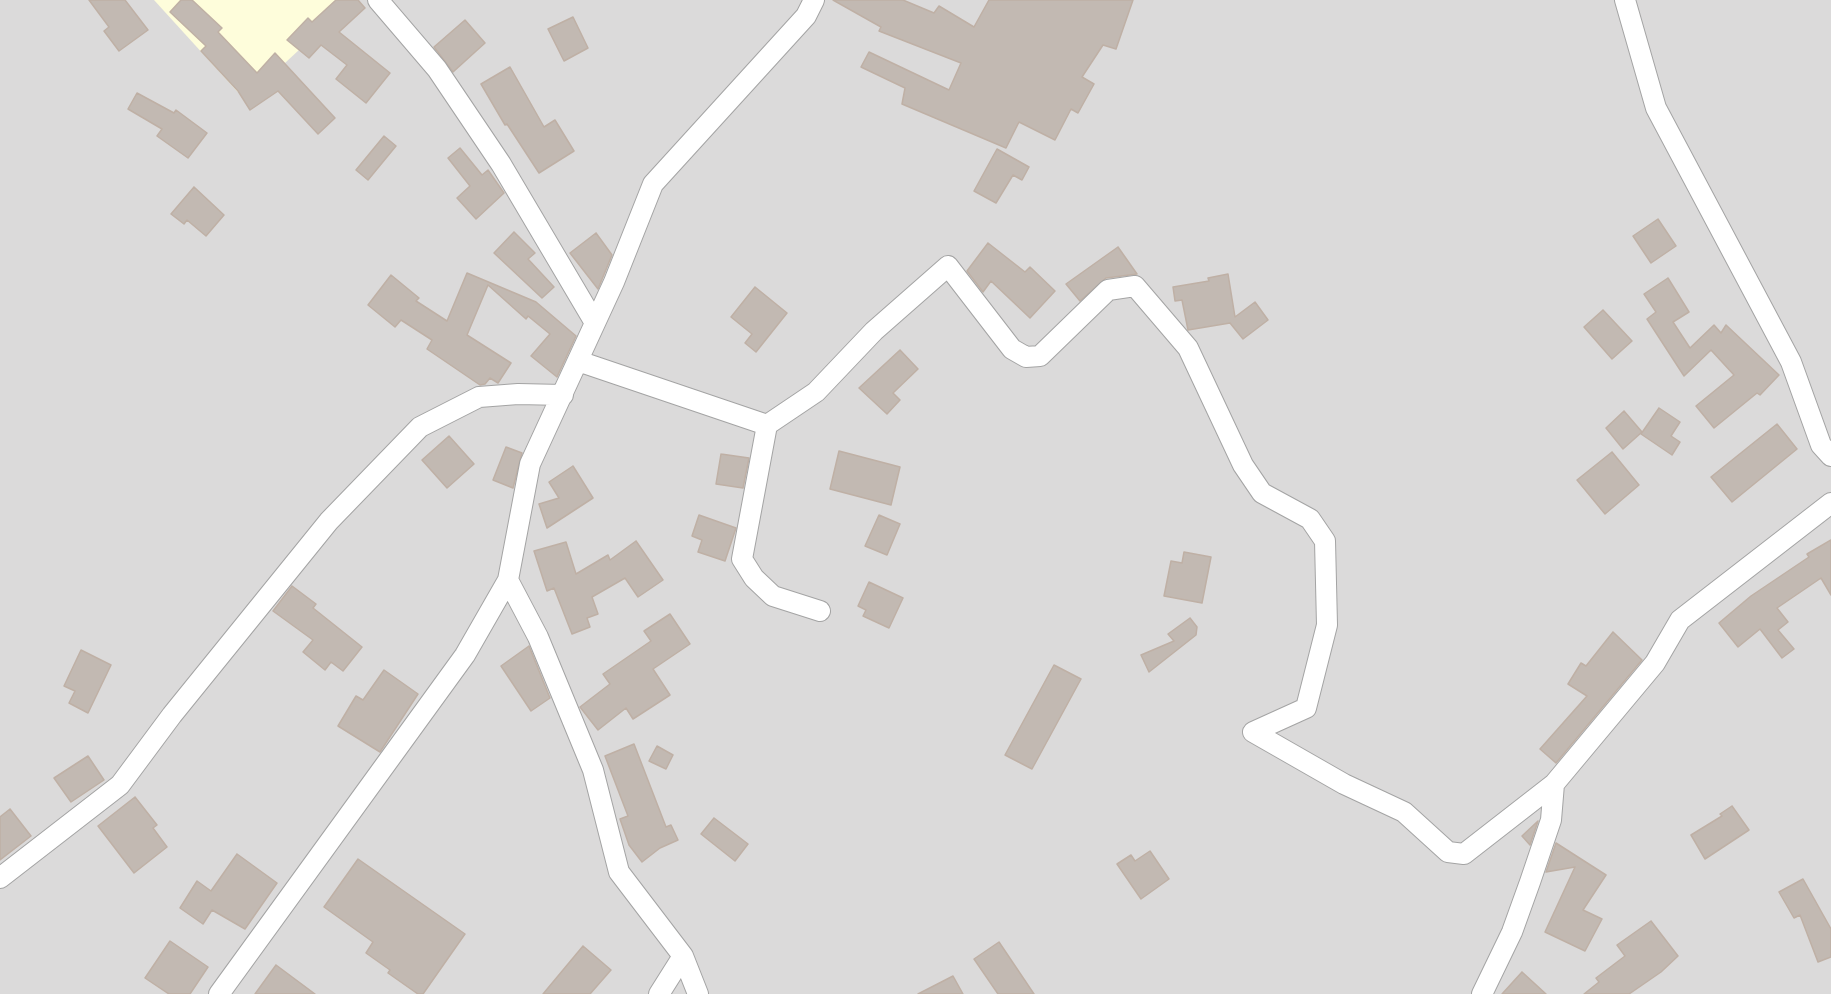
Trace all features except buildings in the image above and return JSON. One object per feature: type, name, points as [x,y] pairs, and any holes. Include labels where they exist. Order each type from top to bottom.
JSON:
[{"type":"street","points":[[378,0],[437,69],[501,164],[595,323]]},
{"type":"street","points":[[219,994],[465,655],[508,580],[530,464],[595,323],[654,184],[806,16],[814,0]]},
{"type":"street","points":[[1625,0],[1656,108],[1791,362],[1821,445],[1831,456]]},
{"type":"street","points":[[820,611],[773,596],[754,578],[742,559],[767,425],[816,392],[874,331],[948,267],[1012,350],[1026,357],[1040,356],[1108,290],[1135,286],[1188,348],[1243,465],[1262,493],[1310,519],[1325,541],[1327,625],[1306,708],[1253,732],[1344,784],[1404,812],[1448,852],[1464,854],[1554,784],[1655,663],[1680,620],[1831,503]]},
{"type":"street","points":[[578,361],[767,425]]},
{"type":"street","points":[[0,878],[120,785],[172,715],[329,520],[420,427],[479,398],[518,394],[563,395]]},
{"type":"street","points":[[508,580],[538,637],[593,770],[619,872],[683,956],[698,994]]},
{"type":"street","points":[[1482,994],[1512,932],[1530,882],[1551,820],[1554,784]]},
{"type":"street","points":[[659,994],[683,956]]},
{"type":"shaded area","points":[[0,0],[1831,0],[1831,994],[0,994]]},
{"type":"shaded area","points":[[154,0],[353,0],[245,100]]}]
